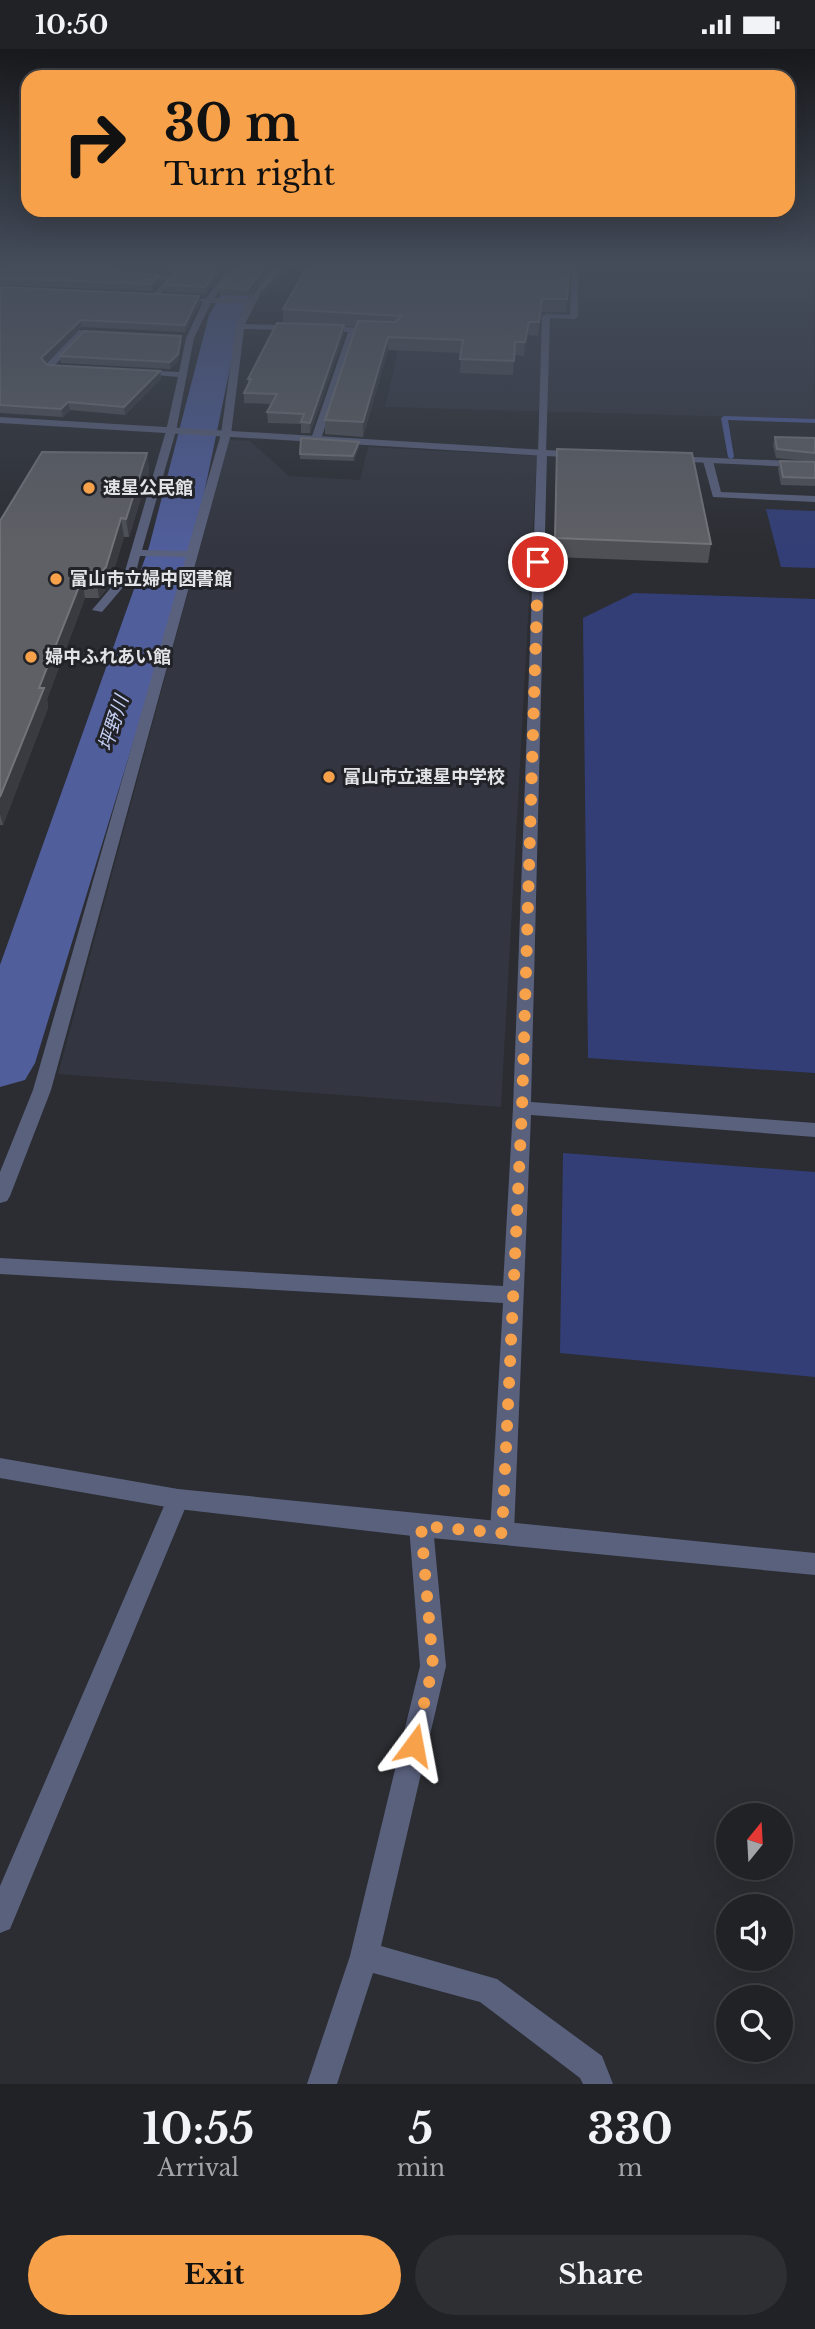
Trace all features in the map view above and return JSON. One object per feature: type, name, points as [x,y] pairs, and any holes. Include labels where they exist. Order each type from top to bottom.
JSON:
[{"type":"street","points":[[55,360],[48,367],[75,369]]},
{"type":"street","points":[[98,610],[130,572],[137,553],[171,431],[186,360]]},
{"type":"street","points":[[0,1196],[41,1090],[226,434],[236,360]]},
{"type":"street","points":[[316,439],[343,360]]},
{"type":"street","points":[[129,372],[183,375]]},
{"type":"street","points":[[0,420],[597,456]]},
{"type":"street","points":[[502,1533],[522,1108],[541,453]]},
{"type":"street","points":[[652,459],[815,465]]},
{"type":"street","points":[[708,461],[717,495],[815,499]]},
{"type":"street","points":[[137,553],[192,554]]},
{"type":"street","points":[[522,1108],[815,1130]]},
{"type":"street","points":[[0,1266],[512,1295]]},
{"type":"street","points":[[0,1468],[178,1499],[421,1526],[815,1564]]},
{"type":"street","points":[[0,1919],[178,1499]]},
{"type":"street","points":[[322,2084],[364,1956],[433,1666],[421,1526]]},
{"type":"street","points":[[364,1956],[486,1989],[591,2067],[598,2084]]},
{"type":"lane","points":[[541,453],[544,360]]},
{"type":"shaded area","points":[[396,360],[814,360],[815,419],[385,407]]},
{"type":"shaded area","name":"富山市立速星中学校","points":[[229,440],[250,441],[289,476],[360,480],[368,447],[537,456],[501,1107],[58,1074]]},
{"type":"shaded area","points":[[766,509],[815,511],[815,568],[781,567]]},
{"type":"shaded area","points":[[634,593],[815,599],[815,1073],[588,1058],[583,618]]},
{"type":"shaded area","points":[[563,1153],[815,1172],[815,1377],[560,1353]]},
{"type":"building","points":[[0,360],[43,360],[47,365],[160,371],[124,407],[68,402],[61,409],[0,405]]},
{"type":"building","points":[[133,360],[172,360],[170,362]]},
{"type":"building","points":[[258,360],[332,360],[310,423],[301,422],[304,414],[267,412],[277,394],[244,393],[251,379],[248,379]]},
{"type":"building","points":[[345,360],[381,360],[363,422],[325,420]]},
{"type":"building","points":[[775,437],[815,438],[815,453],[777,449]]},
{"type":"building","points":[[301,438],[359,442],[353,456],[300,454]]},
{"type":"building","points":[[557,449],[692,453],[711,544],[555,538]]},
{"type":"building","points":[[42,452],[147,453],[126,519],[121,518],[106,567],[96,579],[82,579],[39,688],[44,688],[0,797],[0,521]]},
{"type":"building","points":[[780,461],[815,462],[815,478],[783,477]]},
{"type":"waterway","name":"坪野川","points":[[0,1063],[171,547],[215,360]]},
{"type":"waterway","points":[[731,457],[724,418],[815,421]]},
{"type":"place","name":"速星公民館","points":[[89,488]]},
{"type":"place","name":"富山市立婦中図書館","points":[[56,579]]},
{"type":"place","name":"婦中ふれあい館","points":[[31,657]]},
{"type":"place","name":"富山市立速星中学校","points":[[329,777]]},
{"type":"route","points":[[414,1745],[433,1666],[421,1526],[502,1533],[522,1108],[538,562]]}]
